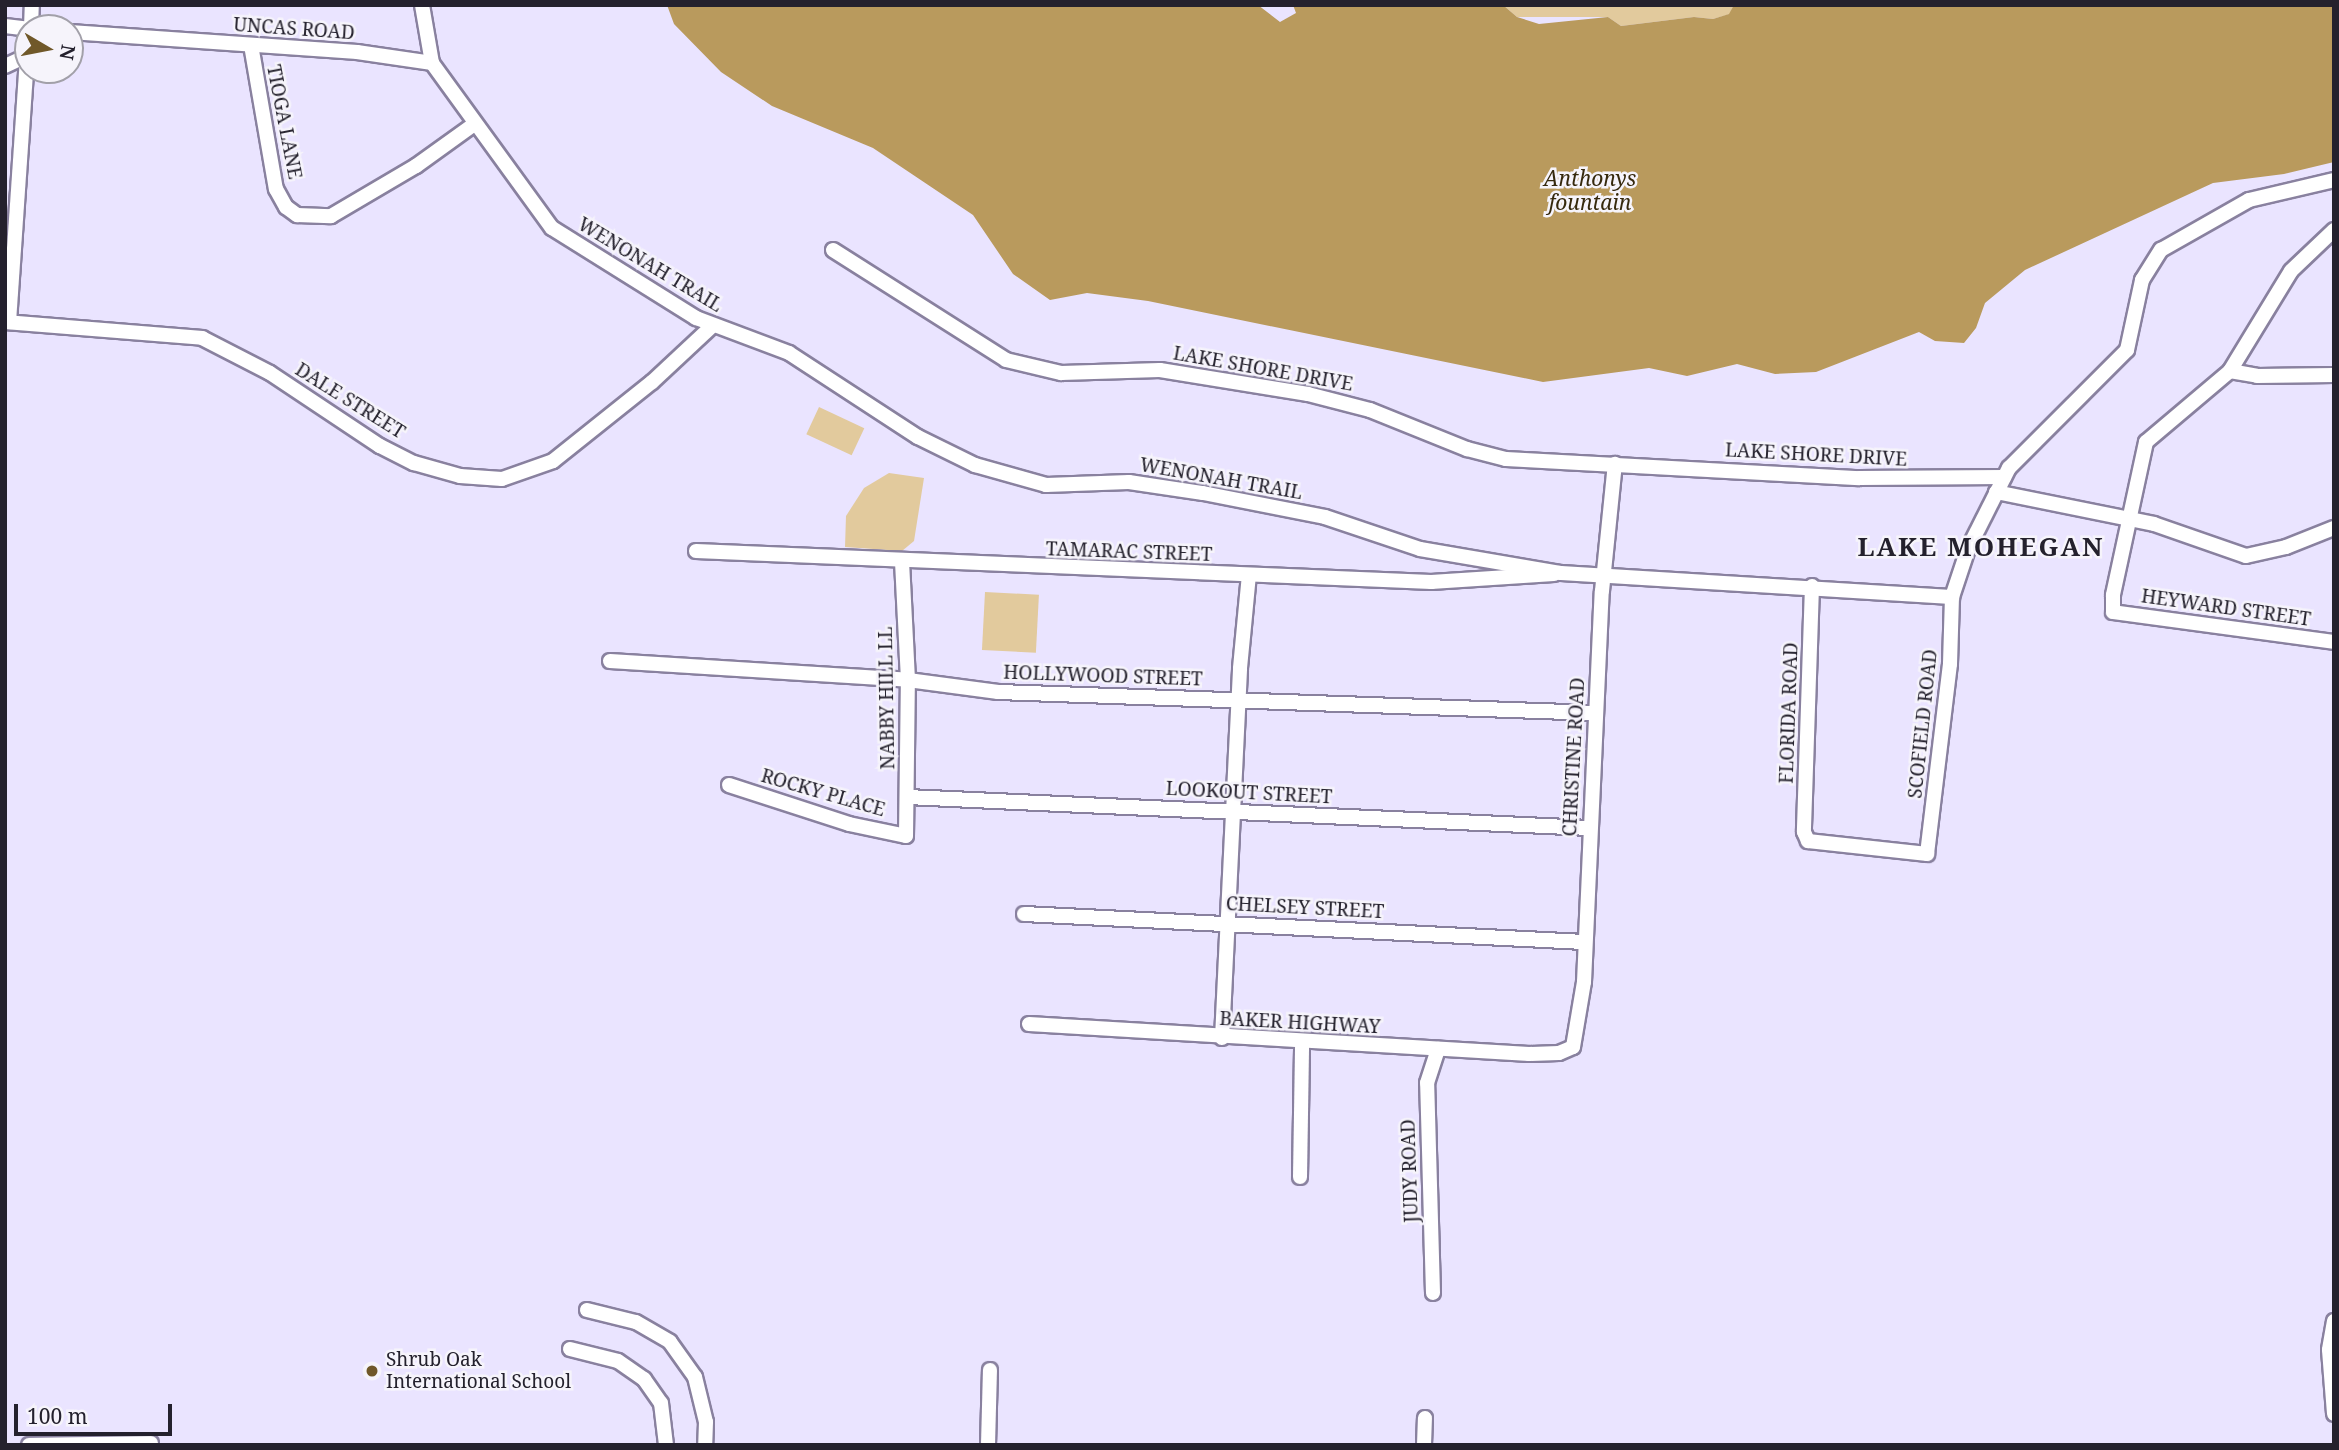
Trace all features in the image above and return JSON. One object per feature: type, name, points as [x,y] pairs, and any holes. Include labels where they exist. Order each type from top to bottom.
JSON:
[{"type":"street","name":"WENONAH TRAIL","points":[[422,5],[432,63],[473,125],[552,228],[712,326],[789,353],[918,437],[975,465],[1046,485],[1129,482],[1203,493],[1325,517],[1420,549],[1560,573],[1812,586],[1952,597]]},
{"type":"street","name":"UNCAS ROAD","points":[[84,33],[251,45],[432,63]]},
{"type":"street","name":"TIOGA LANE","points":[[251,45],[276,189],[286,207],[297,215],[321,218],[416,166],[473,125]]},
{"type":"street","points":[[7,322],[24,84]]},
{"type":"street","name":"SCOFIELD ROAD","points":[[1927,854],[1950,664],[1952,597],[1968,550],[2004,477],[2052,421],[2127,350],[2143,280],[2161,250],[2249,200],[2334,180]]},
{"type":"street","points":[[2130,519],[2146,442],[2230,371],[2291,271],[2334,230]]},
{"type":"street","name":"LAKE SHORE DRIVE","points":[[832,250],[1006,360],[1061,373],[1160,370],[1308,394],[1370,410],[1491,456],[1859,478],[2004,477]]},
{"type":"street","name":"DALE STREET","points":[[7,322],[202,338],[270,373],[380,446],[414,463],[460,476],[502,479],[553,461],[652,382],[712,326]]},
{"type":"street","points":[[2230,371],[2257,376],[2334,375]]},
{"type":"street","name":"CHRISTINE ROAD","points":[[1569,1050],[1577,1038],[1585,942],[1595,713],[1615,464]]},
{"type":"street","points":[[1996,492],[2184,532],[2246,556],[2286,547],[2334,528]]},
{"type":"street","name":"HEYWARD STREET","points":[[2130,519],[2113,612],[2334,642]]},
{"type":"street","name":"TAMARAC STREET","points":[[696,551],[1431,582],[1560,573]]},
{"type":"street","name":"NABBY HILL LL","points":[[902,560],[908,680],[906,836]]},
{"type":"street","points":[[1222,1038],[1236,811],[1238,700],[1249,575]]},
{"type":"street","name":"FLORIDA ROAD","points":[[1812,586],[1804,832],[1808,841],[1927,854]]},
{"type":"street","name":"HOLLYWOOD STREET","points":[[610,661],[908,680],[999,692],[1595,713]]},
{"type":"street","name":"ROCKY PLACE","points":[[729,785],[849,824],[906,836]]},
{"type":"street","name":"LOOKOUT STREET","points":[[907,797],[1589,828]]},
{"type":"street","name":"CHELSEY STREET","points":[[1024,914],[1585,942]]},
{"type":"street","name":"BAKER HIGHWAY","points":[[1029,1024],[1302,1043],[1438,1049],[1569,1050]]},
{"type":"street","points":[[1300,1177],[1302,1043]]},
{"type":"street","name":"JUDY ROAD","points":[[1433,1293],[1427,1083],[1438,1049]]},
{"type":"street","points":[[587,1310],[636,1322],[670,1342],[695,1377],[706,1422],[705,1445]]},
{"type":"street","points":[[2334,1321],[2329,1350],[2334,1413]]},
{"type":"street","points":[[570,1349],[618,1361],[644,1379],[661,1403],[666,1445]]},
{"type":"street","points":[[988,1445],[990,1370]]},
{"type":"street","points":[[1424,1445],[1425,1418]]},
{"type":"street","points":[[29,1445],[151,1443]]},
{"type":"shaded area","points":[[1503,5],[1734,5],[1730,14],[1713,19],[1694,17],[1621,26],[1608,17],[1517,17]]},
{"type":"shaded area","points":[[819,407],[864,428],[852,455],[806,434]]},
{"type":"shaded area","points":[[889,473],[924,478],[914,541],[902,551],[845,547],[846,516],[864,488]]},
{"type":"shaded area","points":[[985,592],[1039,595],[1036,653],[982,650]]},
{"type":"water","name":"Anthonys fountain","points":[[667,5],[1258,5],[1280,22],[1296,13],[1293,5],[1503,5],[1517,17],[1539,24],[1608,17],[1621,26],[1694,17],[1713,19],[1729,14],[1734,5],[2334,5],[2334,162],[2284,174],[2213,183],[2025,270],[1985,303],[1976,328],[1964,343],[1935,341],[1919,332],[1816,372],[1775,374],[1737,364],[1687,376],[1649,368],[1543,382],[1148,301],[1087,293],[1050,300],[1013,274],[973,215],[873,148],[772,106],[721,72],[674,24]]},
{"type":"place","name":"Shrub Oak International School","points":[[372,1371]]},
{"type":"district","name":"LAKE MOHEGAN","points":[[1981,547]]}]
